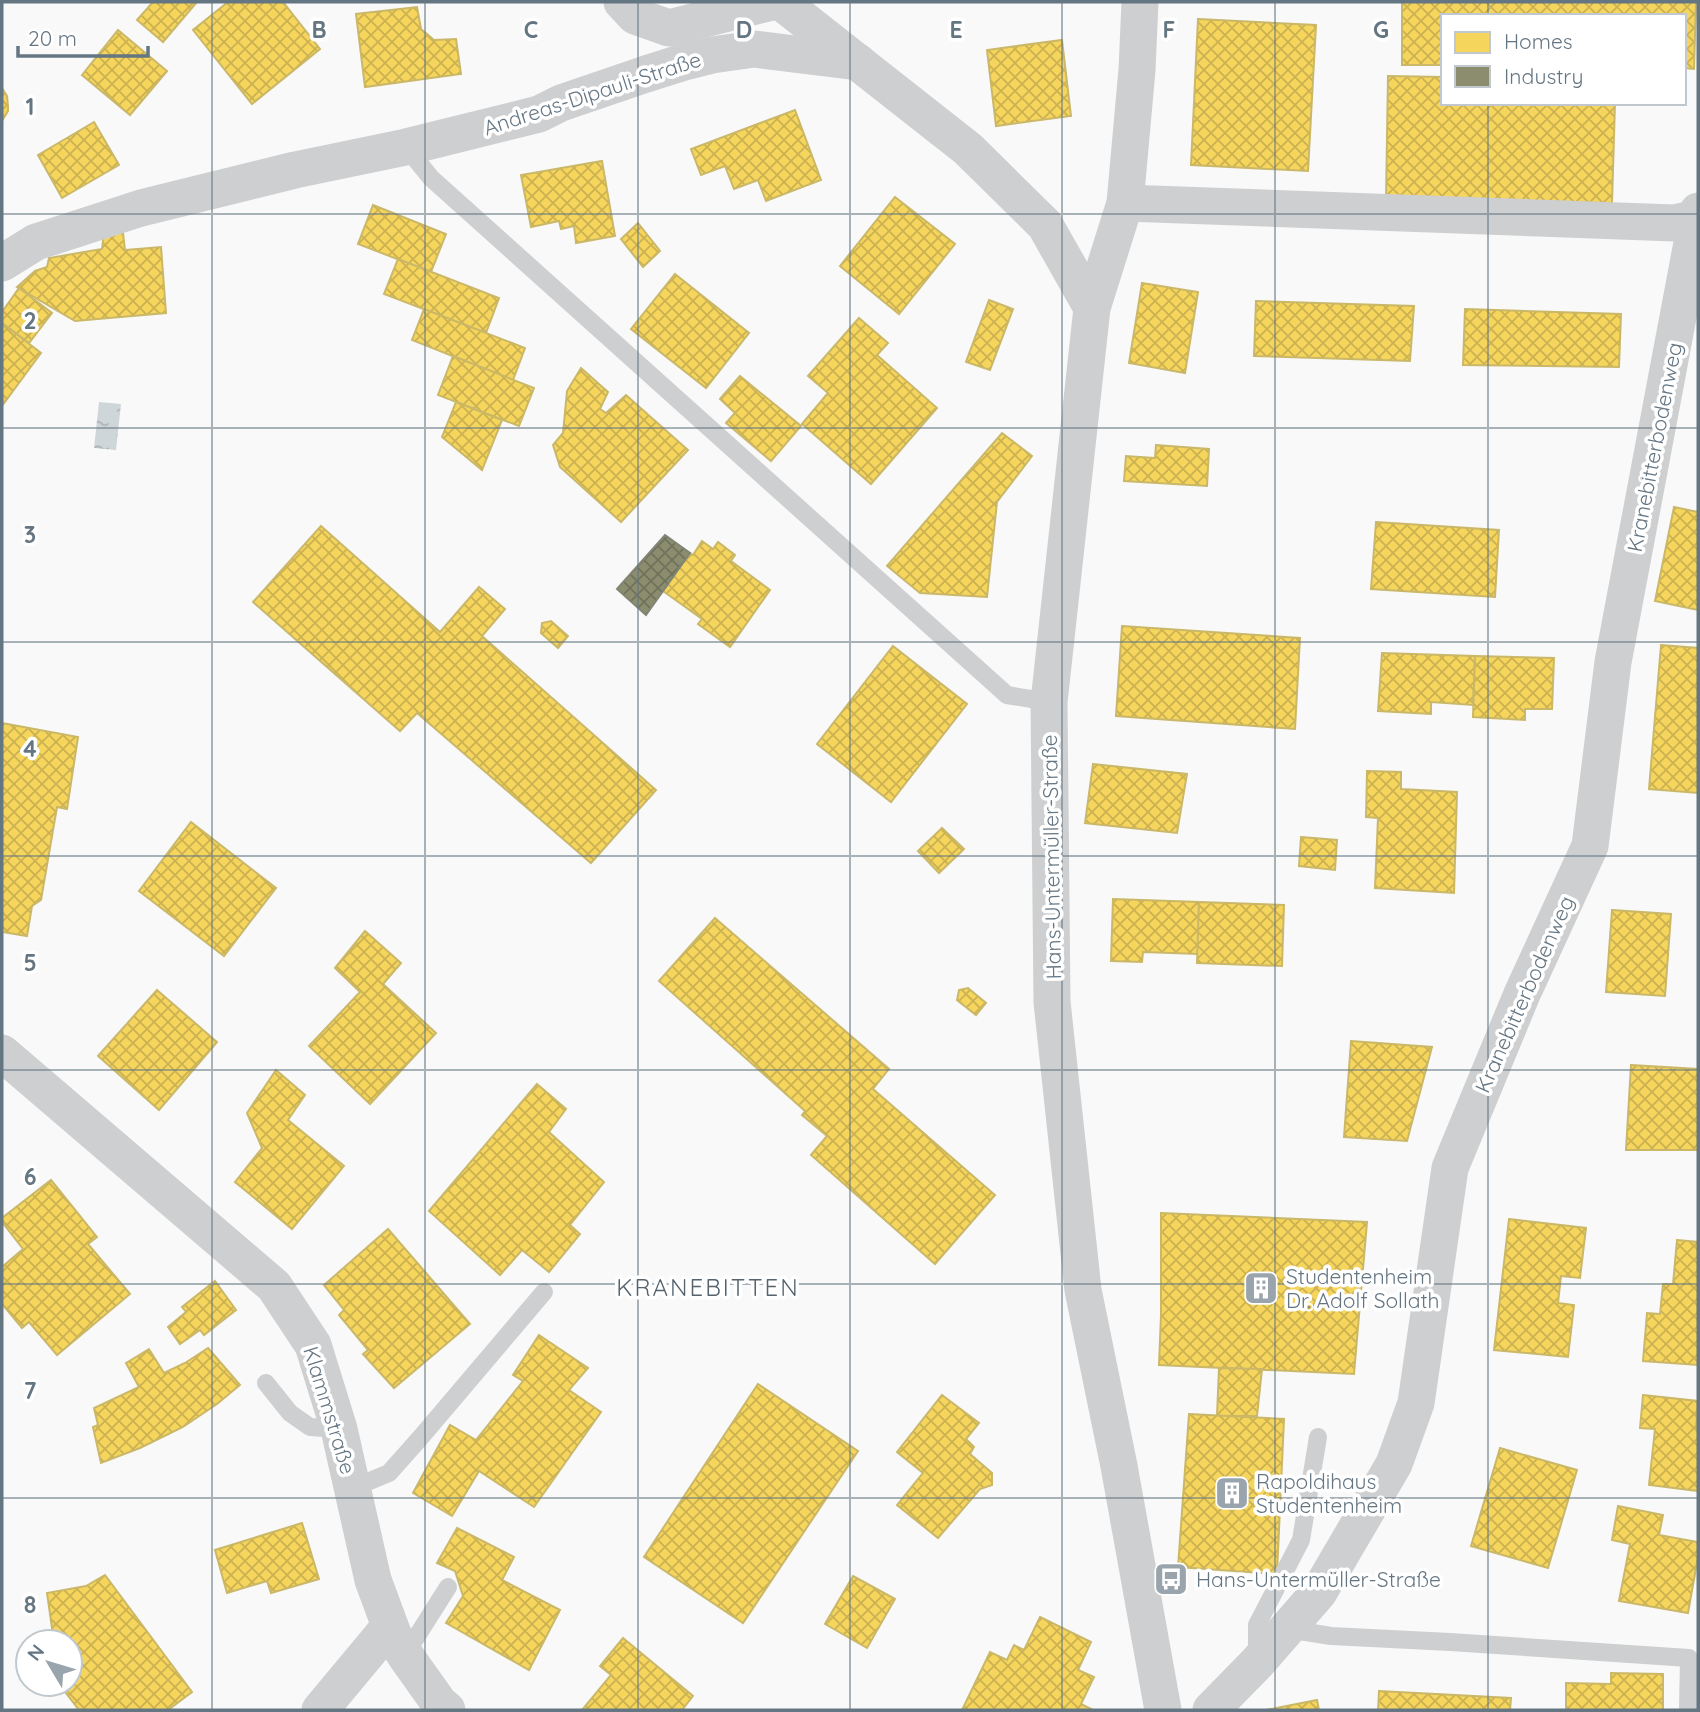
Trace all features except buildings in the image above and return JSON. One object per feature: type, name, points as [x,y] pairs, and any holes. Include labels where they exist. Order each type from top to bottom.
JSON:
[{"type":"street","points":[[622,2],[635,16],[669,28],[772,2]]},
{"type":"street","points":[[781,2],[968,149],[1045,225],[1092,308]]},
{"type":"street","name":"Hans-Untermüller-Straße","points":[[1140,2],[1125,203],[1092,308],[1049,702],[1052,1002],[1083,1290],[1119,1466],[1163,1710]]},
{"type":"street","name":"Andreas-Dipauli-Straße","points":[[2,263],[36,242],[141,208],[539,114],[561,103],[646,74],[712,55],[754,50],[858,62]]},
{"type":"street","name":"Kranebitterbodenweg","points":[[1125,203],[1674,223],[1697,214],[1613,662],[1590,846],[1522,994],[1450,1168],[1416,1402],[1394,1464],[1320,1592],[1212,1710]]},
{"type":"street","name":"Klammstraße","points":[[2,1053],[274,1286],[313,1345],[339,1429],[373,1580],[398,1641],[439,1703],[447,1710]]},
{"type":"street","points":[[320,1710],[398,1641]]},
{"type":"lane","points":[[405,147],[431,178],[1007,695],[1049,702]]},
{"type":"lane","points":[[353,1488],[389,1473],[544,1292]]},
{"type":"lane","points":[[266,1383],[290,1413],[310,1427],[339,1429]]},
{"type":"lane","points":[[1257,1662],[1257,1625],[1301,1540],[1318,1437]]},
{"type":"lane","points":[[398,1641],[447,1587]]},
{"type":"lane","points":[[1287,1629],[1331,1636],[1689,1658],[1688,1710]]},
{"type":"water","points":[[99,402],[121,404],[116,450],[94,448]]},
{"type":"place","name":"Studentenheim Dr. Adolf Sollath","points":[[1261,1288]]},
{"type":"place","name":"Rapoldihaus Studentenheim","points":[[1232,1493]]},
{"type":"place","name":"Hans-Untermüller-Straße","points":[[1171,1579]]},
{"type":"district","name":"KRANEBITTEN","points":[[708,1287]]}]
